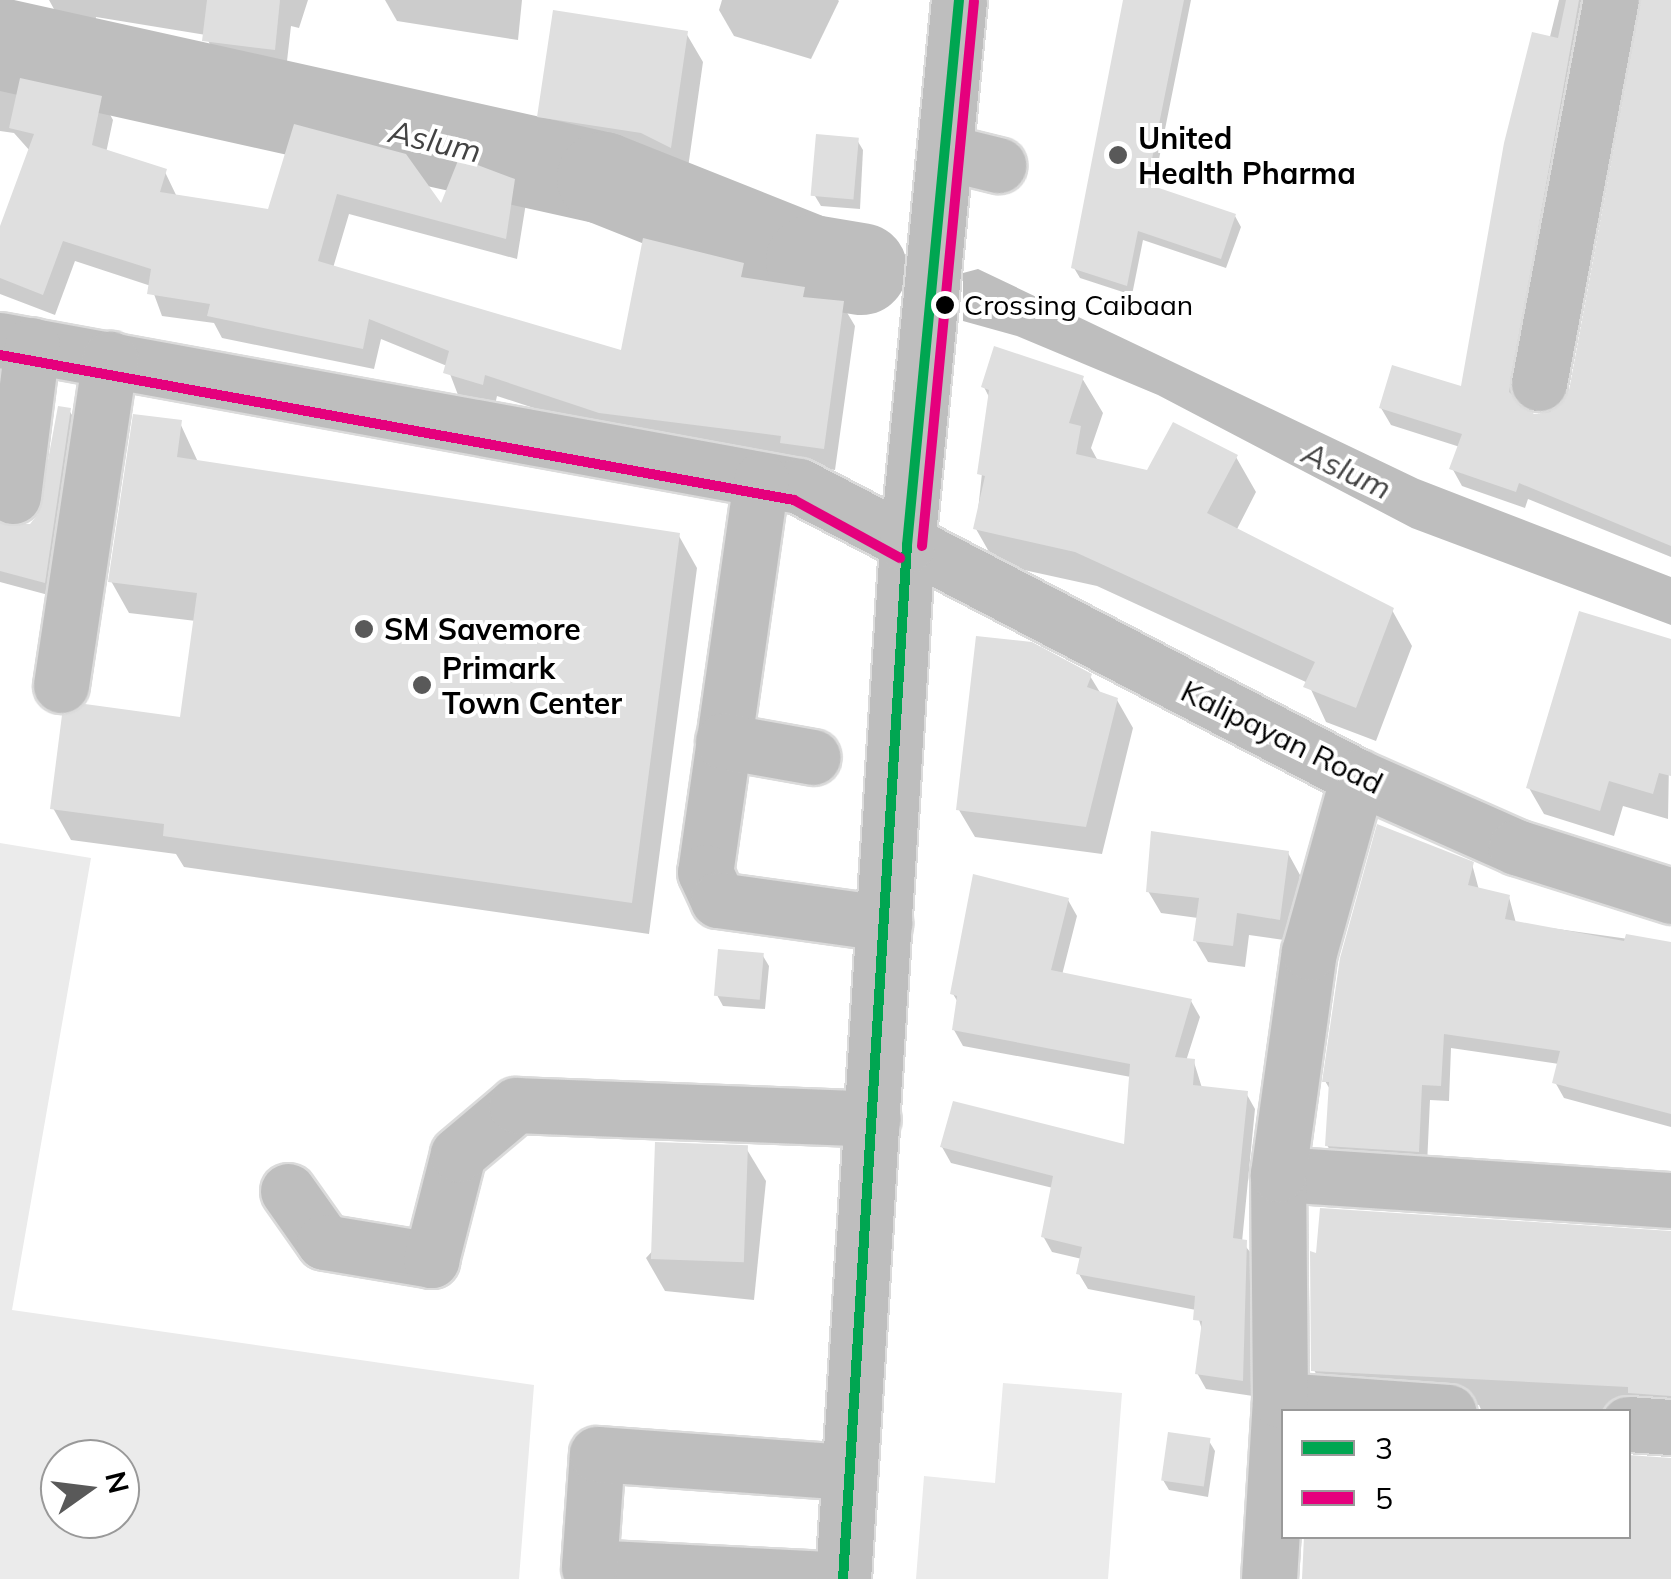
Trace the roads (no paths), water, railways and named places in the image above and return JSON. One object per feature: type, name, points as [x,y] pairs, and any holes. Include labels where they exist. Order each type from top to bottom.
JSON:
[{"type":"street","points":[[843,1579],[907,544],[959,0]]},
{"type":"street","points":[[1539,383],[1611,0]]},
{"type":"street","points":[[945,152],[998,166]]},
{"type":"street","points":[[13,496],[16,343]]},
{"type":"street","name":"Kalipayan Road","points":[[16,343],[799,486],[1358,777],[1516,847],[1671,896]]},
{"type":"street","points":[[61,685],[110,358]]},
{"type":"street","points":[[761,480],[705,872],[718,900],[884,924]]},
{"type":"street","points":[[723,742],[814,756]]},
{"type":"street","points":[[1268,1579],[1280,1400],[1278,1174],[1309,952],[1358,777]]},
{"type":"street","points":[[288,1191],[324,1242],[431,1260],[458,1154],[516,1105],[872,1119]]},
{"type":"street","points":[[1278,1174],[1671,1200]]},
{"type":"street","points":[[1280,1400],[1406,1409]]},
{"type":"street","points":[[1631,1424],[1671,1427]]},
{"type":"street","points":[[831,1579],[589,1567],[598,1454],[849,1472]]},
{"type":"water","points":[[978,269],[1418,479],[1671,577],[1671,625],[1412,528],[1158,395],[1017,336],[963,321],[963,273]]},
{"type":"waterway","name":"Aslum","points":[[0,44],[603,178],[812,261],[861,269]]},
{"type":"place","name":"United Health Pharma","points":[[1118,155]]},
{"type":"place","name":"Crossing Caibaan","points":[[945,305]]},
{"type":"place","name":"SM Savemore","points":[[364,629]]},
{"type":"place","name":"Primark Town Center","points":[[422,685]]}]
